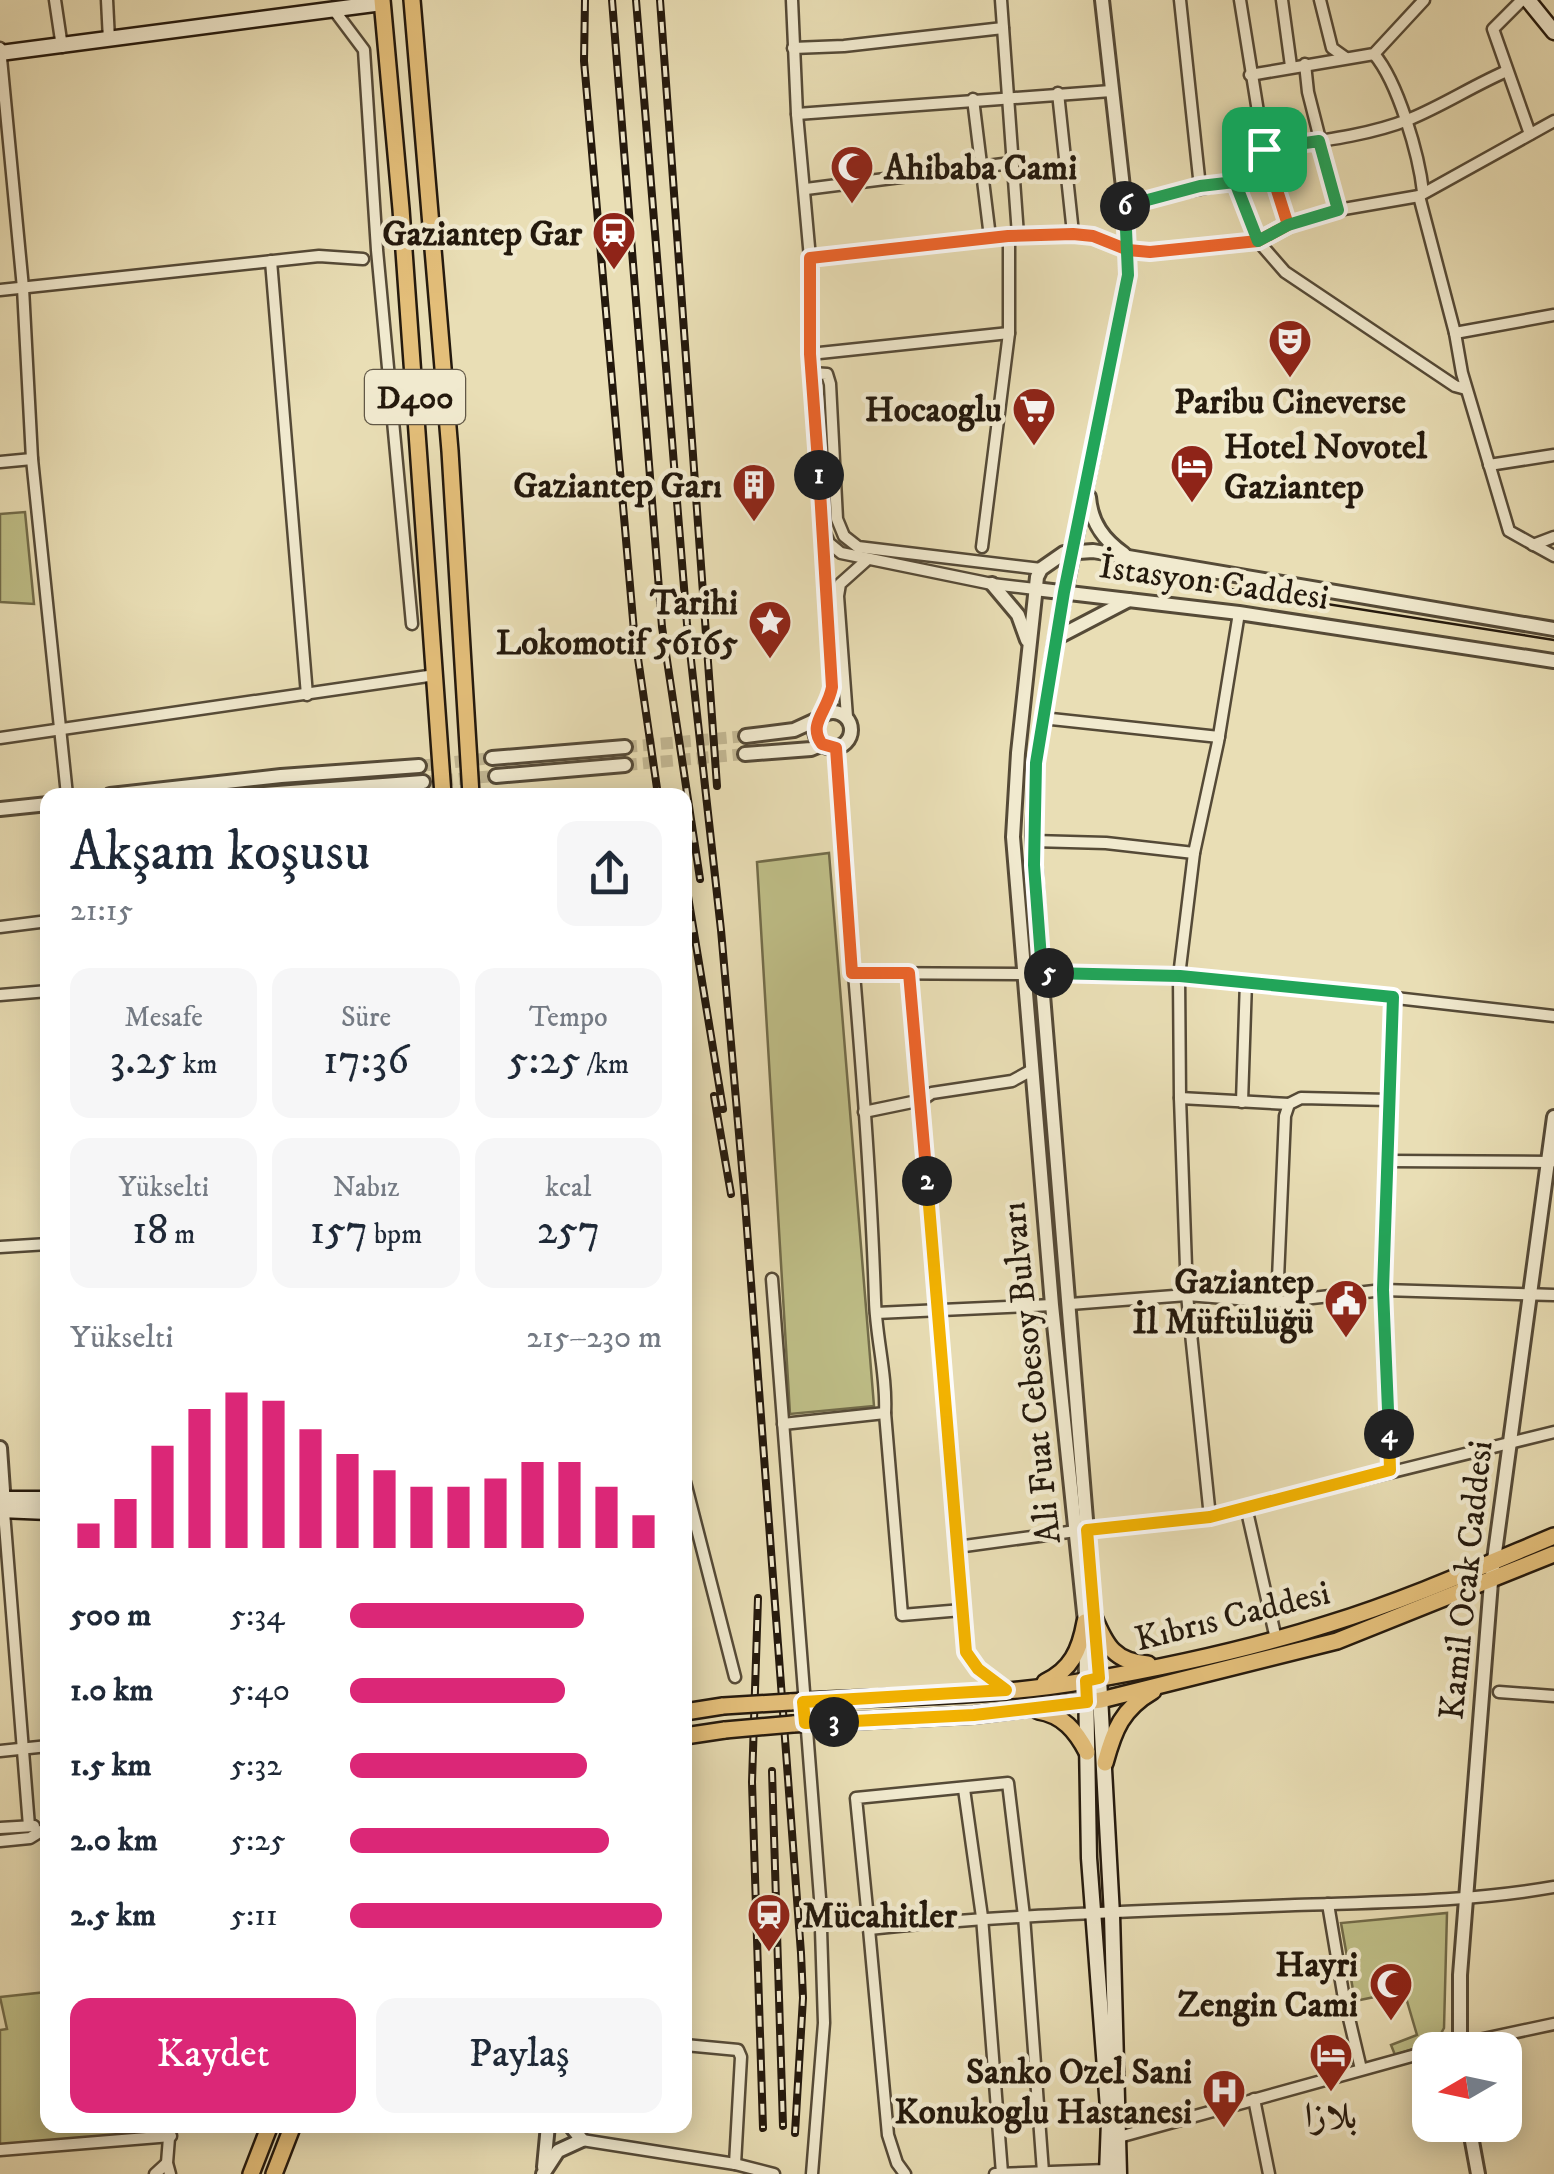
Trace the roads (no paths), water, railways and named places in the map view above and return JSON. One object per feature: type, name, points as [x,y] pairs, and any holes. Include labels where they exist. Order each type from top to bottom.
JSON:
[{"type":"main road","name":"D400","points":[[412,0],[450,452],[472,788]]},
{"type":"main road","points":[[1525,0],[1554,32]]},
{"type":"main road","points":[[0,51],[62,47],[382,2]]},
{"type":"main road","name":"D400","points":[[382,2],[401,209],[443,788]]},
{"type":"main road","points":[[2,1505],[40,1500]]},
{"type":"main road","points":[[2,1505],[40,1511]]},
{"type":"main road","name":"Kıbrıs Caddesi","points":[[692,1711],[1006,1690],[1093,1680],[1328,1624],[1494,1564],[1554,1536]]},
{"type":"main road","points":[[692,1733],[1029,1710],[1094,1701],[1337,1641],[1554,1554]]},
{"type":"main road","points":[[1090,1620],[1113,1654],[1128,1662],[1167,1664]]},
{"type":"main road","points":[[1030,1688],[1065,1669],[1075,1657],[1090,1620]]},
{"type":"main road","points":[[1093,1680],[1105,1763],[1112,1914],[1119,2136],[1111,2172]]},
{"type":"main road","points":[[1105,1763],[1120,1718],[1134,1703],[1170,1682]]},
{"type":"main road","points":[[1094,1701],[1086,1752],[1111,2172]]},
{"type":"main road","points":[[1029,1710],[1050,1713],[1071,1727],[1086,1752]]},
{"type":"main road","points":[[251,2174],[267,2133]]},
{"type":"main road","points":[[274,2174],[290,2133]]},
{"type":"street","points":[[55,0],[62,47]]},
{"type":"street","points":[[107,0],[108,40]]},
{"type":"street","points":[[792,0],[832,676],[829,704],[816,734],[829,746],[852,973],[902,1616],[962,1610]]},
{"type":"street","points":[[982,547],[1009,333],[1013,235],[1001,0]]},
{"type":"street","points":[[1081,1531],[1070,1304],[1034,841],[1036,763],[1042,718],[1124,300],[1128,250],[1125,204],[1102,0]]},
{"type":"street","points":[[1180,0],[1200,186]]},
{"type":"street","points":[[1240,0],[1264,149],[1288,225]]},
{"type":"street","points":[[1282,0],[1292,66]]},
{"type":"street","points":[[1320,0],[1332,48],[1347,59]]},
{"type":"street","points":[[1250,75],[1374,54],[1424,0]]},
{"type":"street","points":[[1525,0],[1493,29],[1530,134]]},
{"type":"street","points":[[334,10],[364,50],[412,624]]},
{"type":"street","points":[[793,48],[1002,28]]},
{"type":"street","points":[[0,51],[23,288],[32,460],[66,788]]},
{"type":"street","points":[[1374,54],[1383,65],[1404,122],[1466,389],[1509,531],[1554,556]]},
{"type":"street","points":[[1305,64],[1319,141],[1338,210]]},
{"type":"street","points":[[1264,149],[1404,122],[1471,91],[1482,80],[1507,71]]},
{"type":"street","points":[[797,114],[1111,91]]},
{"type":"street","points":[[1058,93],[1073,234]]},
{"type":"street","points":[[973,100],[990,237]]},
{"type":"street","points":[[810,258],[1013,235],[1093,236],[1128,250],[1150,252],[1258,241],[1288,225],[1338,210],[1421,194],[1554,122]]},
{"type":"street","points":[[806,189],[1011,162]]},
{"type":"street","points":[[1125,204],[1235,182],[1258,241],[1285,272],[1455,386],[1466,389]]},
{"type":"street","points":[[0,290],[319,256],[363,259]]},
{"type":"street","points":[[271,261],[307,695]]},
{"type":"street","points":[[1455,333],[1554,315]]},
{"type":"street","points":[[810,354],[1009,333]]},
{"type":"street","points":[[812,373],[826,374],[830,384],[837,519],[844,536],[858,547],[1041,569]]},
{"type":"street","points":[[1489,466],[1554,455]]},
{"type":"street","points":[[0,462],[32,460]]},
{"type":"street","points":[[1089,481],[1094,522],[1113,546],[1130,558]]},
{"type":"street","name":"İstasyon Caddesi","points":[[824,531],[829,543],[841,553],[992,584],[1239,613],[1554,661]]},
{"type":"street","points":[[1533,545],[1554,537]]},
{"type":"street","name":"İstasyon Caddesi","points":[[1041,569],[1072,550],[1554,629]]},
{"type":"street","points":[[746,754],[845,744],[851,734],[838,596],[840,584],[868,559]]},
{"type":"street","name":"Ali Fuat Cebesoy Bulvarı","points":[[1041,569],[1029,644],[1013,838],[1052,1304],[1081,1531],[1093,1680]]},
{"type":"street","points":[[992,584],[1018,615],[1029,644]]},
{"type":"street","points":[[1056,638],[1132,599]]},
{"type":"street","points":[[1210,1517],[1187,1295],[1180,976],[1194,853],[1219,737],[1239,613]]},
{"type":"street","points":[[0,738],[435,676]]},
{"type":"street","points":[[746,736],[794,730],[836,712],[847,717]]},
{"type":"street","points":[[1042,718],[1219,737]]},
{"type":"street","points":[[492,758],[625,746]]},
{"type":"street","points":[[496,776],[625,765]]},
{"type":"street","points":[[173,788],[419,766]]},
{"type":"street","points":[[343,788],[423,782]]},
{"type":"street","points":[[0,809],[40,805]]},
{"type":"street","points":[[1034,841],[1106,843],[1194,853]]},
{"type":"street","points":[[0,927],[40,923]]},
{"type":"street","points":[[1042,972],[1246,981],[1554,1016]]},
{"type":"street","points":[[852,973],[1026,974]]},
{"type":"street","points":[[909,973],[966,1652],[978,1669],[1006,1690]]},
{"type":"street","points":[[1242,1102],[1246,981]]},
{"type":"street","points":[[0,995],[40,992]]},
{"type":"street","points":[[1390,1470],[1383,1290],[1393,997]]},
{"type":"street","points":[[864,1112],[922,1100],[932,1093],[1012,1080],[1032,1070]]},
{"type":"street","points":[[1180,1098],[1290,1104],[1302,1098],[1390,1100]]},
{"type":"street","points":[[1277,1302],[1285,1116],[1290,1104]]},
{"type":"street","name":"Kamil Ocak Caddesi","points":[[1460,2032],[1491,1582],[1554,1118]]},
{"type":"street","points":[[1388,1161],[1551,1162]]},
{"type":"street","points":[[0,1248],[40,1245]]},
{"type":"street","points":[[772,1279],[797,1702],[820,1898],[824,2023],[812,2174]]},
{"type":"street","points":[[1070,1304],[1187,1295],[1277,1302],[1383,1290],[1554,1295]]},
{"type":"street","points":[[876,1313],[1052,1304]]},
{"type":"street","points":[[782,1424],[885,1413]]},
{"type":"street","points":[[957,1547],[1210,1517],[1509,1440],[1554,1432]]},
{"type":"street","points":[[0,1448],[29,1826]]},
{"type":"street","points":[[1246,1508],[1276,1639]]},
{"type":"street","points":[[692,1509],[735,1676]]},
{"type":"street","points":[[1500,1692],[1554,1696]]},
{"type":"street","points":[[0,1751],[40,1747]]},
{"type":"street","points":[[905,2174],[897,2163],[888,2134],[856,1798],[1008,1783],[1024,1916],[1043,2172]]},
{"type":"street","points":[[964,1789],[982,1917],[998,2174],[1111,2172]]},
{"type":"street","points":[[0,1828],[40,1827]]},
{"type":"street","points":[[0,1841],[30,1838],[40,1832]]},
{"type":"street","points":[[869,1928],[982,1917],[1467,1899],[1554,1886]]},
{"type":"street","points":[[1328,1904],[1361,2069]]},
{"type":"street","points":[[1519,2032],[1554,2024]]},
{"type":"street","points":[[692,2046],[738,2050],[741,2057],[734,2164]]},
{"type":"street","points":[[1119,2136],[1412,2055]]},
{"type":"street","points":[[1254,2098],[1269,2174]]},
{"type":"street","points":[[0,2150],[144,2133]]},
{"type":"street","points":[[156,2174],[169,2169],[170,2133]]},
{"type":"street","points":[[543,2174],[547,2133]]},
{"type":"street","points":[[576,2133],[582,2140]]},
{"type":"street","points":[[543,2174],[558,2151],[582,2140],[734,2164],[771,2174]]},
{"type":"street","points":[[1472,2142],[1478,2174]]},
{"type":"tunnel","points":[[625,747],[746,736]]},
{"type":"tunnel","points":[[625,765],[745,754]]},
{"type":"tunnel","points":[[419,766],[492,758]]},
{"type":"tunnel","points":[[423,782],[496,776]]},
{"type":"tram line","points":[[1124,572],[1554,640]]},
{"type":"railway","points":[[585,0],[584,61],[634,631],[657,788]]},
{"type":"railway","points":[[612,0],[662,627],[686,788]]},
{"type":"railway","points":[[636,0],[687,624],[721,930],[745,1202],[801,1953],[803,1998],[795,2133]]},
{"type":"railway","points":[[660,0],[717,786]]},
{"type":"railway","points":[[692,826],[700,879]]},
{"type":"railway","points":[[692,921],[723,1109]]},
{"type":"railway","points":[[714,1096],[731,1194]]},
{"type":"railway","points":[[758,1598],[752,1782],[763,2128]]},
{"type":"railway","points":[[772,1771],[783,2126]]},
{"type":"place","name":"Ahibaba Cami","points":[[852,205]]},
{"type":"place","name":"Gaziantep Gar","points":[[614,271]]},
{"type":"place","name":"Paribu Cineverse","points":[[1290,379]]},
{"type":"place","name":"Hocaoglu","points":[[1034,447]]},
{"type":"place","name":"Hotel Novotel Gaziantep","points":[[1192,504]]},
{"type":"place","name":"Gaziantep Garı","points":[[754,523]]},
{"type":"place","name":"Tarihi Lokomotif 56165","points":[[770,660]]},
{"type":"place","name":"Gaziantep İl Müftülüğü","points":[[1346,1339]]},
{"type":"place","name":"Mücahitler","points":[[769,1953]]},
{"type":"place","name":"Hayri Zengin Cami","points":[[1391,2022]]},
{"type":"place","name":"بلازا","points":[[1331,2093]]},
{"type":"place","name":"Sanko Ozel Sani Konukoglu Hastanesi","points":[[1224,2129]]}]
